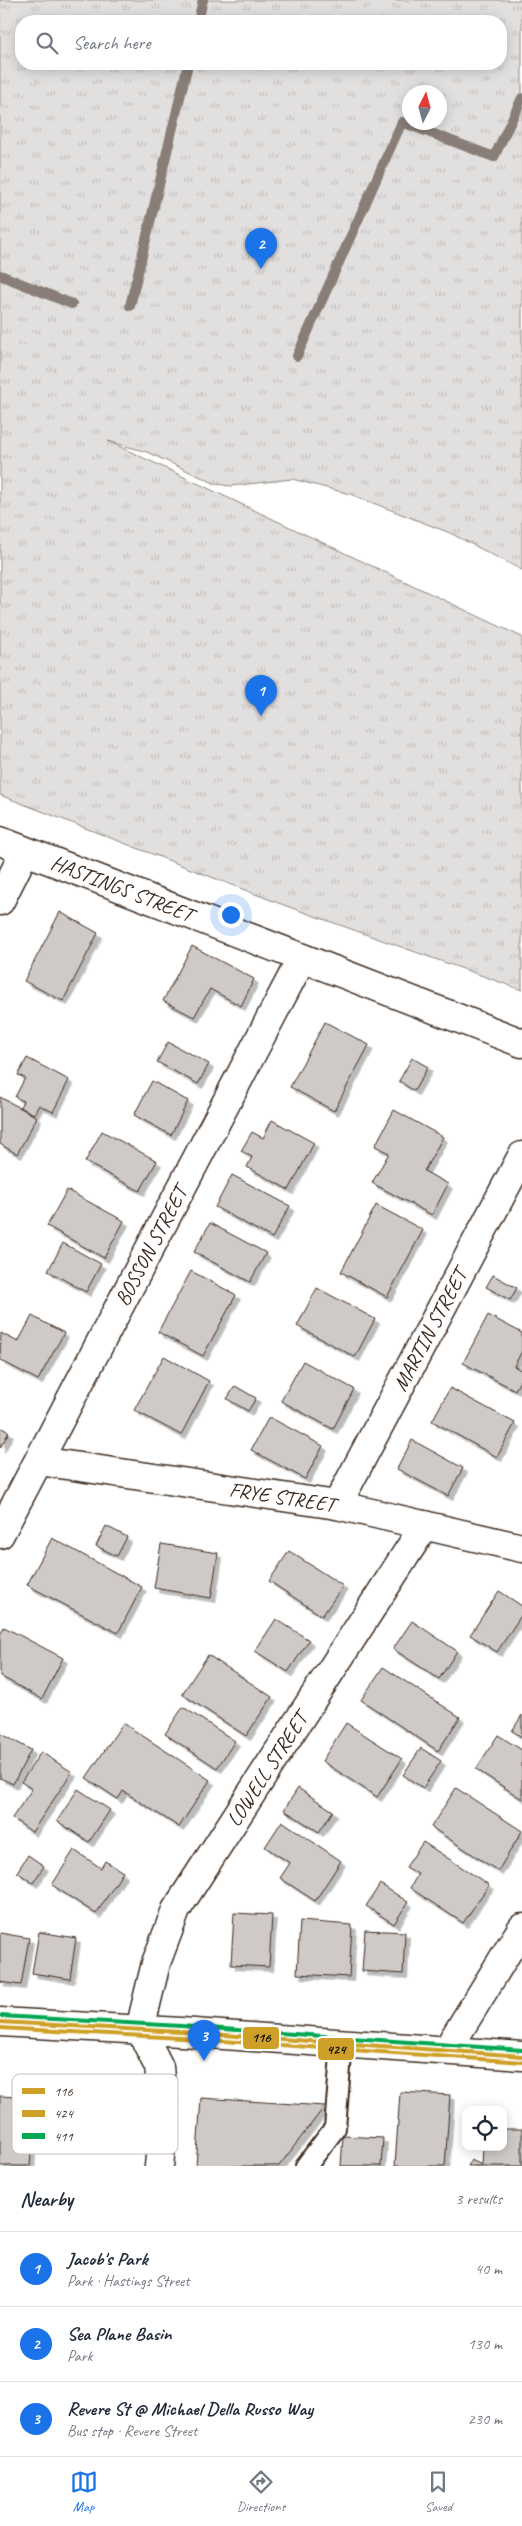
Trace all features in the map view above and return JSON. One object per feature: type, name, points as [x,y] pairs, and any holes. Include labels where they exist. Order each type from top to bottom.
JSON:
[{"type":"street","points":[[0,901],[12,846]]},
{"type":"street","name":"HASTINGS STREET","points":[[12,846],[302,958]]},
{"type":"street","points":[[302,958],[522,1043]]},
{"type":"street","name":"BOSSON STREET","points":[[0,1534],[302,958]]},
{"type":"street","name":"MARTIN STREET","points":[[337,1505],[522,1156]]},
{"type":"street","name":"FRYE STREET","points":[[39,1461],[337,1505],[522,1548]]},
{"type":"street","name":"LOWELL STREET","points":[[140,2029],[156,1963],[176,1910],[425,1525]]},
{"type":"street","points":[[447,2050],[522,1928]]},
{"type":"street","points":[[0,2022],[140,2029],[522,2056]]},
{"type":"street","points":[[140,2029],[159,2067],[160,2074]]},
{"type":"lane","points":[[306,2166],[335,2128],[342,2043]]},
{"type":"green space","points":[[0,0],[522,0],[522,570],[450,533],[350,494],[292,479],[231,486],[216,484],[147,452],[108,441],[522,637],[522,990],[281,904],[0,795]]},
{"type":"building","points":[[60,912],[98,933],[63,1001],[24,981]]},
{"type":"building","points":[[192,946],[254,979],[241,1006],[210,989],[194,1017],[163,1001]]},
{"type":"building","points":[[325,1022],[369,1045],[334,1111],[290,1087]]},
{"type":"building","points":[[168,1042],[209,1064],[198,1084],[157,1062]]},
{"type":"building","points":[[27,1058],[69,1080],[53,1112],[39,1105],[34,1114],[20,1107],[23,1101],[15,1097],[25,1078],[18,1075]]},
{"type":"building","points":[[412,1058],[428,1067],[414,1091],[399,1081]]},
{"type":"building","points":[[152,1081],[188,1101],[171,1135],[134,1115]]},
{"type":"building","points":[[0,1097],[37,1117],[17,1154],[0,1144]]},
{"type":"building","points":[[394,1110],[443,1137],[424,1171],[448,1184],[432,1215],[372,1183],[389,1153],[375,1146]]},
{"type":"building","points":[[272,1120],[314,1143],[289,1190],[247,1167],[252,1157],[241,1151],[252,1132],[263,1138]]},
{"type":"building","points":[[102,1131],[157,1161],[140,1191],[85,1162]]},
{"type":"building","points":[[232,1175],[290,1206],[272,1238],[215,1207]]},
{"type":"building","points":[[67,1190],[124,1221],[104,1258],[47,1226]]},
{"type":"building","points":[[376,1205],[423,1230],[387,1297],[341,1272]]},
{"type":"building","points":[[210,1223],[266,1253],[250,1282],[194,1252]]},
{"type":"building","points":[[63,1243],[101,1264],[86,1292],[48,1271]]},
{"type":"building","points":[[191,1271],[236,1295],[203,1356],[158,1332]]},
{"type":"building","points":[[493,1275],[517,1288],[510,1300],[486,1287]]},
{"type":"building","points":[[317,1288],[375,1319],[355,1357],[297,1326]]},
{"type":"building","points":[[488,1315],[522,1333],[522,1351],[514,1366],[522,1371],[522,1377],[515,1390],[463,1363]]},
{"type":"building","points":[[32,1316],[64,1333],[38,1380],[0,1360],[1,1333],[18,1342]]},
{"type":"building","points":[[164,1356],[209,1381],[181,1435],[134,1410]]},
{"type":"building","points":[[303,1361],[354,1389],[333,1429],[281,1401]]},
{"type":"building","points":[[235,1386],[256,1398],[248,1411],[227,1399]]},
{"type":"building","points":[[450,1388],[515,1423],[497,1457],[432,1421]]},
{"type":"building","points":[[269,1417],[323,1446],[305,1479],[251,1450]]},
{"type":"building","points":[[0,1427],[9,1432],[0,1448]]},
{"type":"building","points":[[412,1440],[463,1468],[448,1496],[397,1469]]},
{"type":"building","points":[[106,1526],[127,1537],[117,1556],[96,1546]]},
{"type":"building","points":[[52,1538],[142,1587],[118,1633],[27,1585]]},
{"type":"building","points":[[161,1544],[218,1553],[211,1598],[154,1588]]},
{"type":"building","points":[[289,1551],[343,1586],[322,1616],[269,1581]]},
{"type":"building","points":[[499,1591],[522,1606],[522,1614],[497,1652],[470,1635]]},
{"type":"building","points":[[276,1619],[309,1640],[288,1672],[255,1651]]},
{"type":"building","points":[[412,1621],[457,1651],[439,1679],[393,1649]]},
{"type":"building","points":[[4,1627],[63,1658],[42,1699],[0,1676],[0,1635]]},
{"type":"building","points":[[208,1655],[272,1697],[246,1736],[182,1694]]},
{"type":"building","points":[[383,1667],[460,1717],[438,1751],[361,1700]]},
{"type":"building","points":[[183,1707],[235,1741],[217,1768],[165,1734]]},
{"type":"building","points":[[522,1715],[522,1737],[512,1731]]},
{"type":"building","points":[[123,1723],[210,1780],[179,1827],[123,1791],[118,1799],[86,1778]]},
{"type":"building","points":[[346,1723],[402,1759],[377,1797],[322,1761]]},
{"type":"building","points":[[0,1733],[31,1750],[13,1784],[0,1778]]},
{"type":"building","points":[[498,1735],[522,1750],[522,1799],[476,1769]]},
{"type":"building","points":[[421,1748],[441,1761],[423,1788],[403,1775]]},
{"type":"building","points":[[41,1752],[72,1772],[32,1832],[12,1818],[32,1789],[21,1782]]},
{"type":"building","points":[[298,1788],[333,1811],[319,1832],[284,1810]]},
{"type":"building","points":[[456,1788],[522,1831],[498,1871],[431,1827]]},
{"type":"building","points":[[78,1789],[110,1810],[89,1842],[57,1821]]},
{"type":"building","points":[[282,1821],[341,1861],[315,1901],[280,1878],[290,1863],[265,1847]]},
{"type":"building","points":[[423,1842],[489,1885],[463,1923],[410,1888],[418,1874],[406,1867]]},
{"type":"building","points":[[74,1850],[101,1868],[105,1861],[123,1872],[96,1914],[52,1885]]},
{"type":"building","points":[[28,1855],[44,1866],[33,1883],[17,1872]]},
{"type":"building","points":[[380,1884],[408,1902],[394,1924],[366,1906]]},
{"type":"building","points":[[234,1913],[272,1915],[269,1967],[231,1965]]},
{"type":"building","points":[[300,1921],[352,1925],[349,1977],[297,1974]]},
{"type":"building","points":[[365,1930],[405,1932],[403,1974],[362,1971]]},
{"type":"building","points":[[39,1932],[76,1938],[70,1979],[32,1973]]},
{"type":"building","points":[[0,1933],[29,1938],[21,1985],[0,1982]]},
{"type":"building","points":[[400,2092],[450,2095],[445,2166],[395,2166]]},
{"type":"building","points":[[0,2096],[12,2097],[12,2154],[31,2154],[30,2166],[0,2166]]},
{"type":"building","points":[[201,2098],[325,2106],[279,2166],[196,2166]]},
{"type":"building","points":[[507,2129],[522,2129],[522,2166],[468,2166],[471,2160],[482,2165],[483,2151],[507,2151]]},
{"type":"building","points":[[343,2136],[383,2138],[381,2166],[341,2166]]},
{"type":"waterway","points":[[199,15],[203,0]]},
{"type":"waterway","points":[[130,306],[187,70]]},
{"type":"waterway","points":[[297,356],[402,122],[494,157],[522,98]]},
{"type":"waterway","points":[[0,275],[72,304]]},
{"type":"transit line","name":"411","points":[[0,2016],[181,2026],[522,2050]]},
{"type":"transit line","name":"116","points":[[0,2022],[181,2032],[522,2056]]},
{"type":"transit line","name":"424","points":[[0,2028],[181,2038],[522,2062]]},
{"type":"place","name":"Sea Plane Basin","points":[[261,269]]},
{"type":"place","name":"Jacob's Park","points":[[261,716]]},
{"type":"place","name":"Revere St @ Michael Della Russo Way","points":[[204,2061]]}]
